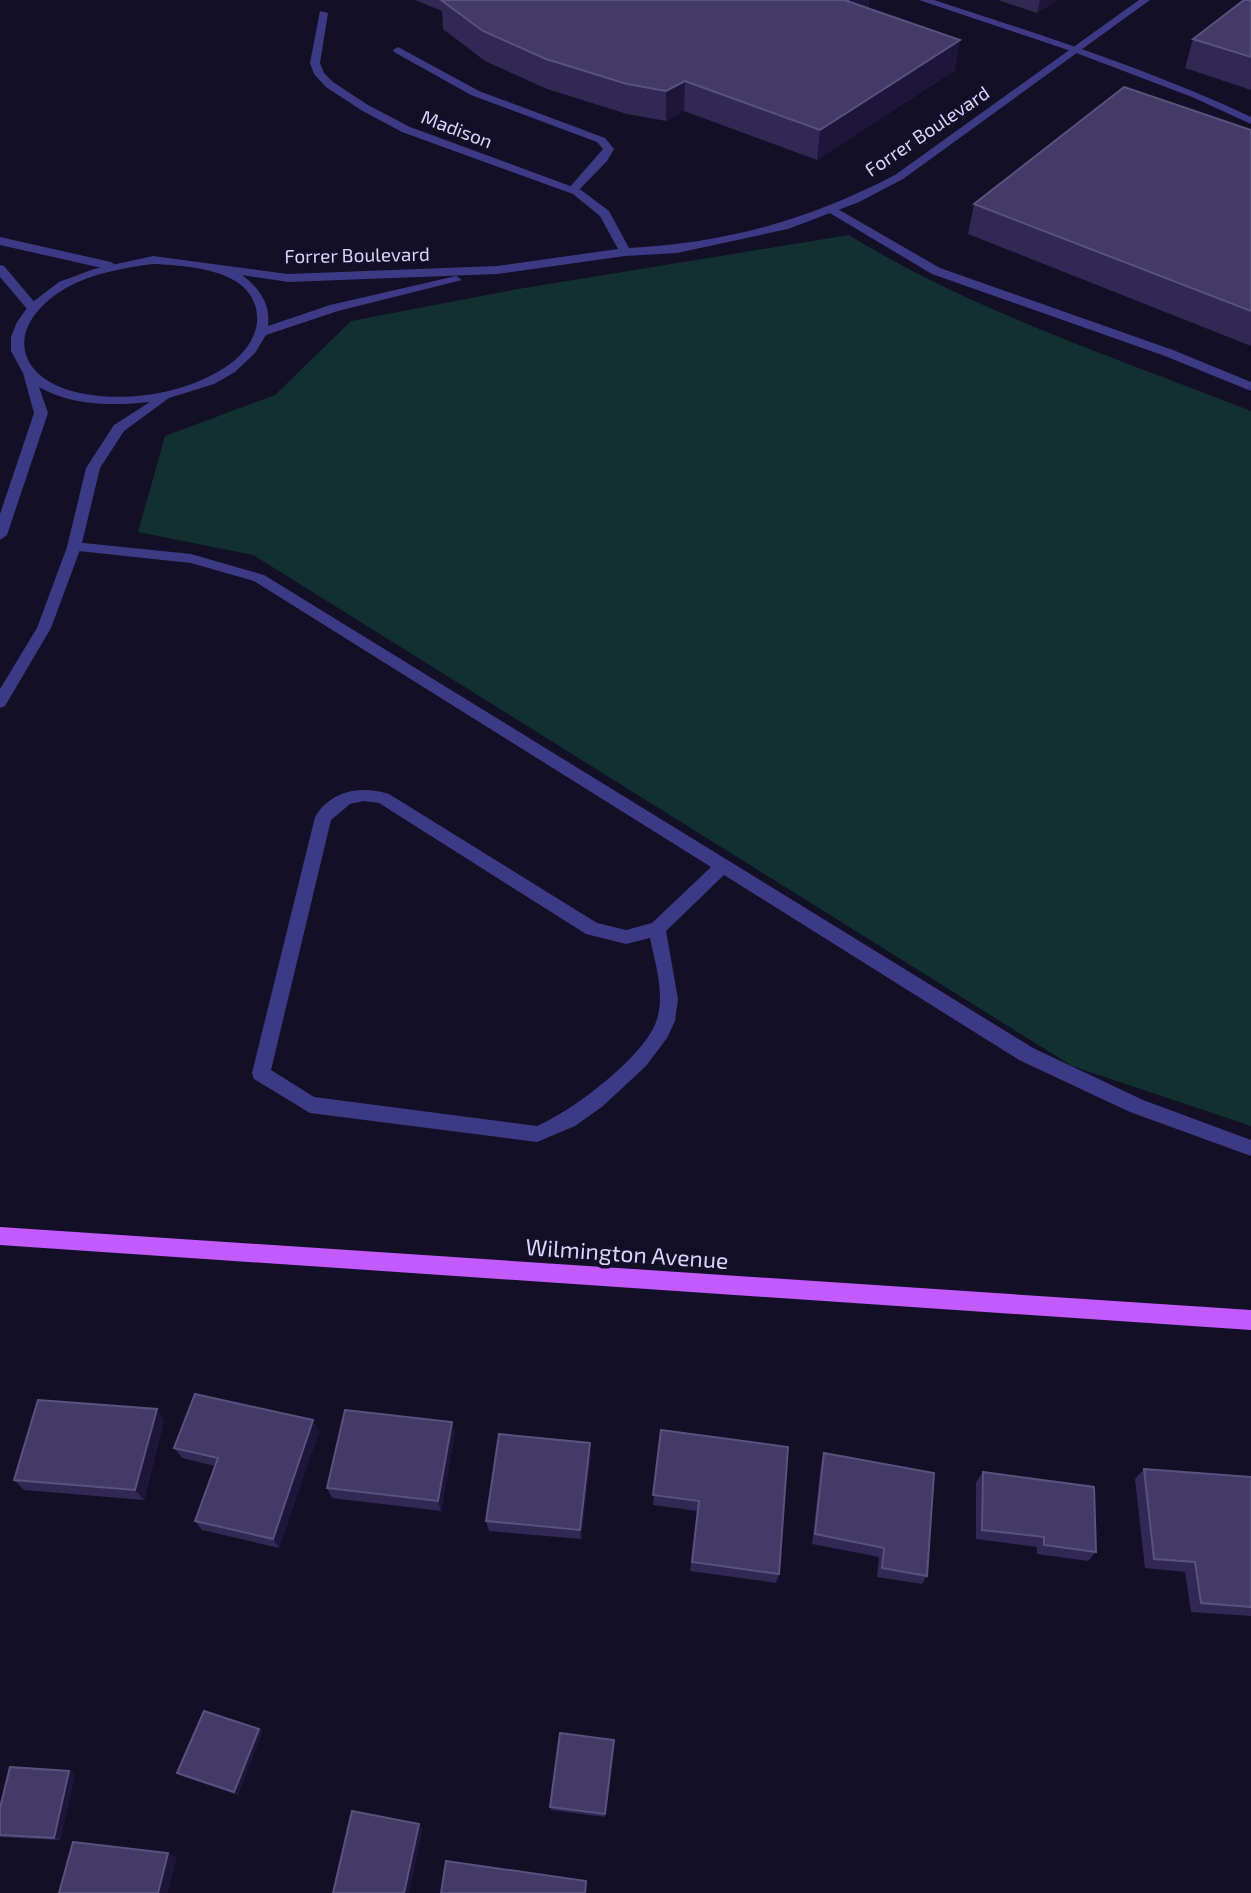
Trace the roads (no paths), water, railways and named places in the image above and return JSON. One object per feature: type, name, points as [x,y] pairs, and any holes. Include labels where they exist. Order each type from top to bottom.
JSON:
[{"type":"main road","name":"Wilmington Avenue","points":[[0,1236],[1251,1320]]},
{"type":"street","points":[[924,0],[1075,49],[1196,95],[1251,121]]},
{"type":"street","name":"Forrer Boulevard","points":[[218,268],[246,283],[262,303],[263,332],[334,308],[497,270],[625,252],[677,249],[736,239],[784,226],[832,210],[899,177],[1145,0]]},
{"type":"street","name":"Madison","points":[[323,13],[314,55],[318,72],[327,82],[352,101],[444,145],[573,190],[595,203],[611,221],[625,252]]},
{"type":"street","points":[[398,50],[475,93],[601,140],[609,149],[573,190]]},
{"type":"street","points":[[832,210],[936,271],[1169,353],[1251,387]]},
{"type":"street","points":[[0,241],[111,266]]},
{"type":"street","name":"Forrer Boulevard","points":[[0,535],[41,413],[29,374],[16,352],[17,331],[32,307],[59,286],[111,266],[153,260],[193,262],[288,278],[497,270]]},
{"type":"street","points":[[0,270],[32,307]]},
{"type":"street","points":[[0,702],[44,628],[74,547],[93,468],[119,428],[169,396],[217,378],[247,356],[263,332]]},
{"type":"street","points":[[29,374],[56,391],[80,398],[123,401],[169,396]]},
{"type":"street","points":[[74,547],[190,556],[226,565],[259,578],[1026,1054],[1077,1082],[1172,1123],[1251,1148]]},
{"type":"street","points":[[657,929],[668,993],[666,1021],[653,1045],[604,1092],[570,1119],[537,1134],[310,1105],[261,1073],[323,817],[340,801],[358,792],[383,798],[592,929],[626,937],[657,929],[723,866]]}]
